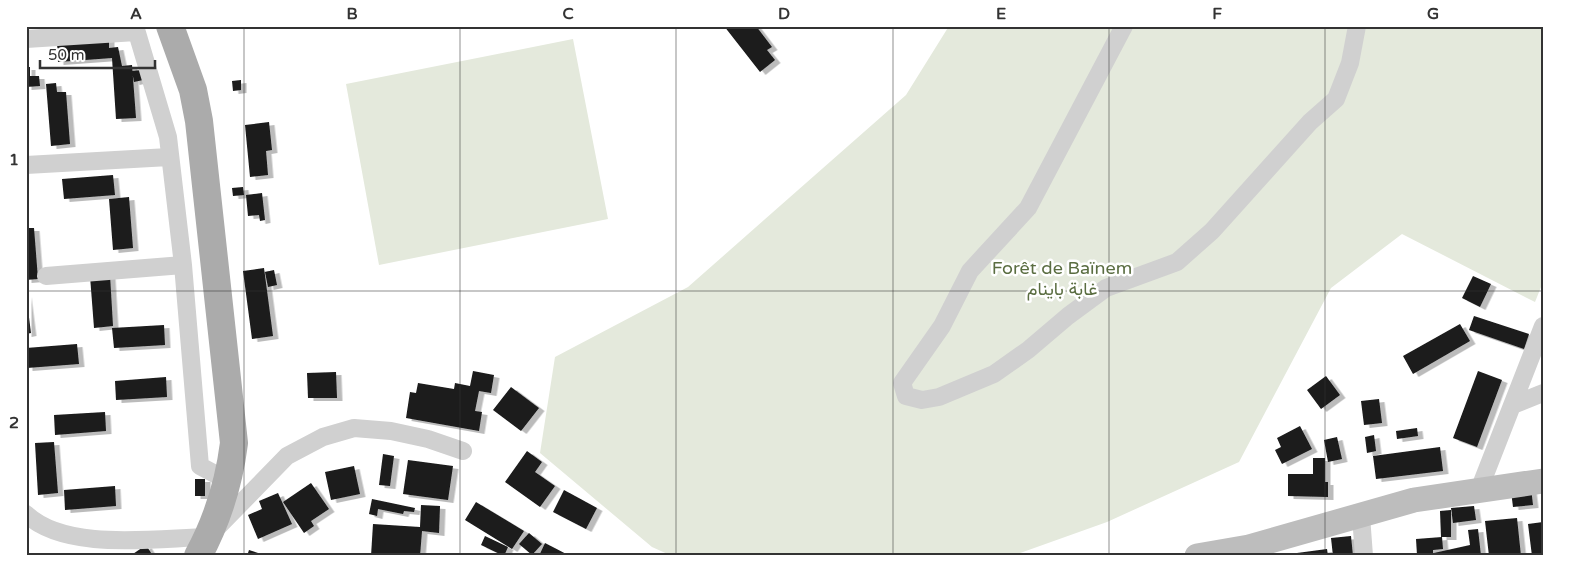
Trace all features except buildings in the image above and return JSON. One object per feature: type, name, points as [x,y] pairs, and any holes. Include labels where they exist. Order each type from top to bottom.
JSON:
[{"type":"main road","points":[[170,26],[192,90],[205,157],[234,443],[228,481],[203,546]]},
{"type":"street","points":[[1124,26],[1028,208],[970,271],[942,326],[902,383],[906,396],[922,400],[939,397],[994,374],[1028,350],[1068,316],[1106,288],[1177,262],[1212,231],[1310,122],[1336,99],[1350,63],[1357,26]]},
{"type":"street","points":[[26,39],[136,29],[168,137],[183,265],[200,466],[228,481]]},
{"type":"street","points":[[26,165],[169,157]]},
{"type":"street","points":[[46,276],[183,265]]},
{"type":"street","points":[[1479,490],[1543,326]]},
{"type":"street","points":[[1513,405],[1543,393]]},
{"type":"street","points":[[26,514],[37,525],[67,536],[91,540],[203,546],[287,456],[323,437],[354,428],[391,431],[428,439],[462,451]]},
{"type":"street","points":[[1197,556],[1249,547],[1414,500],[1543,481]]},
{"type":"street","points":[[1361,516],[1364,556]]},
{"type":"green space","name":"Forêt de Baïnem غابة باينام","points":[[949,26],[1543,26],[1543,282],[1535,302],[1402,234],[1331,288],[1239,462],[1107,522],[1012,556],[672,556],[652,547],[540,453],[555,357],[688,287],[906,95]]},
{"type":"green space","points":[[573,39],[608,219],[379,265],[346,84]]}]
